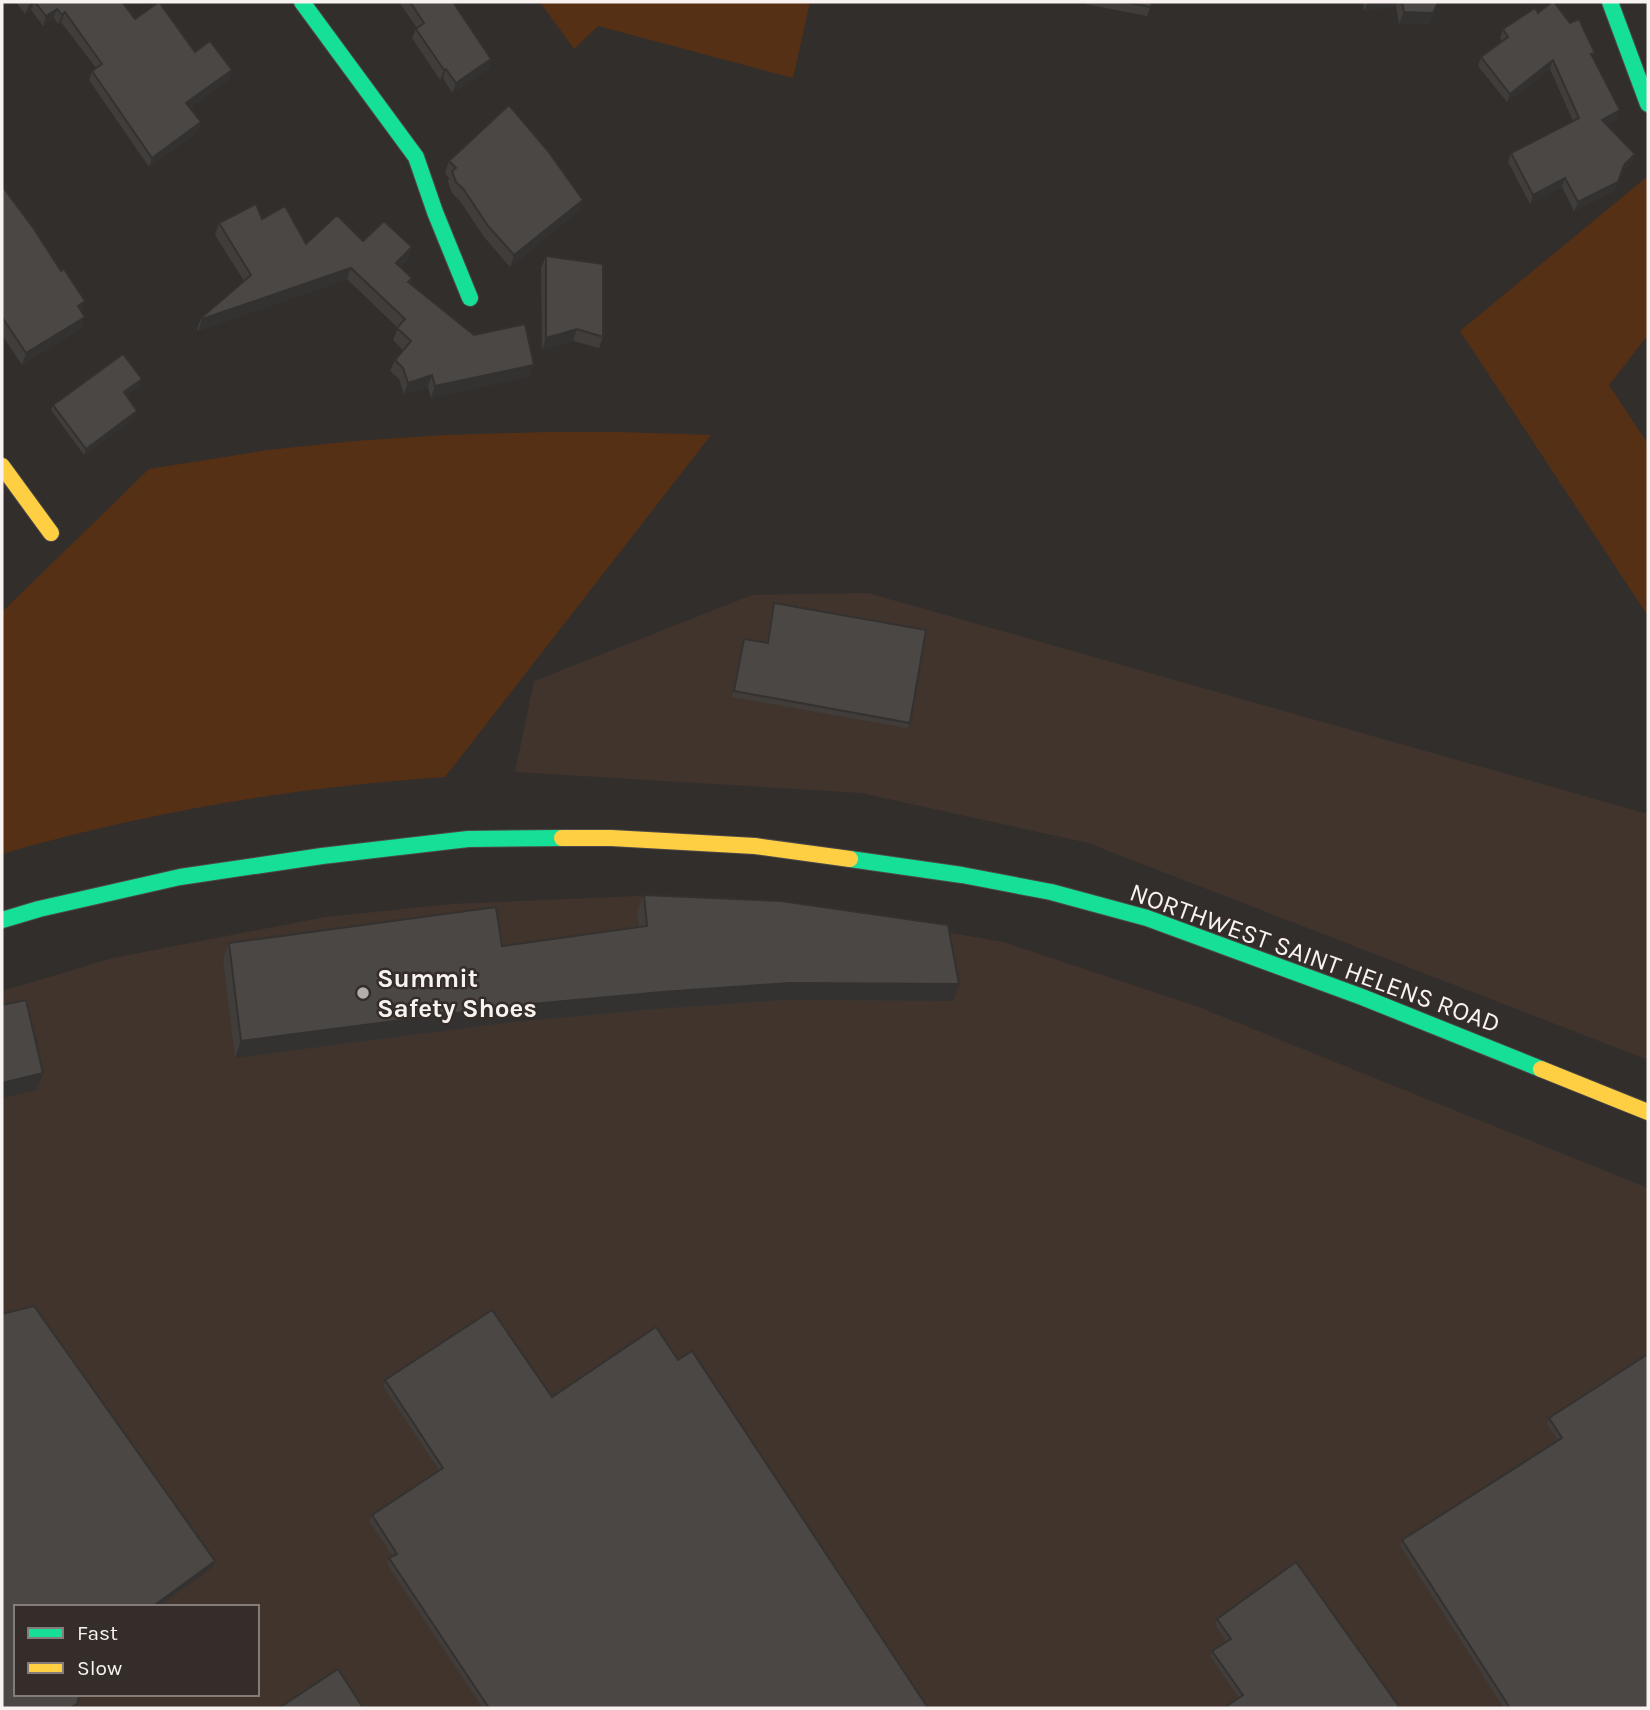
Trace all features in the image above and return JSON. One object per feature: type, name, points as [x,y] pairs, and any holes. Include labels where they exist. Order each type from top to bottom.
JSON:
[{"type":"main road","points":[[302,2],[416,157],[470,298]]},
{"type":"main road","points":[[1609,2],[1648,104]]},
{"type":"main road","points":[[2,466],[51,533]]},
{"type":"main road","name":"NORTHWEST SAINT HELENS ROAD","points":[[2,920],[180,877],[322,856],[468,839],[611,838],[755,846],[962,875],[1051,892],[1147,918],[1362,997],[1648,1112]]},
{"type":"shaded area","points":[[540,2],[810,2],[793,78],[598,26],[574,49]]},
{"type":"shaded area","points":[[1648,176],[1648,335],[1609,385],[1648,444],[1648,616],[1460,331]]},
{"type":"shaded area","points":[[546,432],[711,435],[445,777],[332,787],[221,804],[111,826],[2,854],[2,612],[149,469],[268,450],[354,441]]},
{"type":"shaded area","points":[[868,593],[1648,814],[1648,1060],[1088,843],[861,793],[515,772],[534,681],[752,595]]},
{"type":"shaded area","points":[[638,896],[808,908],[1003,942],[1196,1006],[1648,1188],[1648,1708],[2,1708],[2,991],[113,958],[325,917],[451,904]]},
{"type":"building","points":[[35,2],[122,2],[135,19],[159,2],[195,52],[210,41],[232,70],[186,103],[201,122],[152,158],[92,71],[102,64],[65,12],[62,15],[57,9],[46,16]]},
{"type":"building","points":[[410,2],[453,2],[491,59],[456,83],[416,29],[424,23]]},
{"type":"building","points":[[1123,2],[1152,2],[1151,7]]},
{"type":"building","points":[[1402,2],[1438,2],[1433,13],[1404,12]]},
{"type":"building","points":[[1552,2],[1570,23],[1579,19],[1595,53],[1591,54],[1620,110],[1602,120],[1635,154],[1624,165],[1618,182],[1578,202],[1565,178],[1533,195],[1511,153],[1579,118],[1553,60],[1510,94],[1481,57],[1508,37],[1503,29],[1535,8],[1538,13]]},
{"type":"building","points":[[509,105],[548,151],[583,200],[514,255],[488,226],[456,182],[452,171],[456,168],[449,161]]},
{"type":"building","points":[[2,186],[85,301],[78,306],[85,317],[26,353],[2,317]]},
{"type":"building","points":[[256,204],[262,219],[285,206],[306,244],[337,215],[363,241],[384,221],[412,247],[396,263],[412,278],[408,282],[474,335],[525,324],[534,365],[435,386],[432,375],[408,383],[403,368],[395,360],[411,341],[397,328],[405,319],[351,268],[202,319],[251,275],[219,223]]},
{"type":"building","points":[[546,256],[603,264],[603,337],[577,329],[546,338]]},
{"type":"building","points":[[123,354],[142,379],[124,392],[137,411],[86,449],[53,405]]},
{"type":"building","points":[[774,603],[926,630],[910,723],[734,691],[744,639],[768,643]]},
{"type":"building","points":[[644,895],[781,901],[948,925],[959,984],[790,983],[662,992],[510,1006],[241,1041],[229,943],[496,907],[502,946],[647,926]]},
{"type":"building","points":[[26,1000],[43,1073],[2,1083],[2,1005]]},
{"type":"building","points":[[34,1306],[215,1561],[155,1605],[14,1605],[14,1696],[79,1696],[77,1704],[70,1708],[2,1708],[2,1314]]},
{"type":"building","points":[[492,1310],[552,1397],[656,1327],[678,1360],[692,1351],[928,1708],[489,1708],[389,1558],[397,1554],[372,1515],[443,1468],[385,1380]]},
{"type":"building","points":[[1648,1354],[1648,1708],[1510,1708],[1402,1540],[1562,1438],[1549,1418]]},
{"type":"building","points":[[1296,1562],[1400,1708],[1224,1708],[1243,1695],[1212,1651],[1231,1639],[1217,1619]]},
{"type":"building","points":[[338,1669],[363,1708],[279,1708]]},
{"type":"traffic: fast","points":[[302,2],[416,157],[470,298]]},
{"type":"traffic: fast","points":[[1610,2],[1648,104]]},
{"type":"traffic: fast","points":[[2,920],[180,877],[322,856],[468,839],[562,838]]},
{"type":"traffic: fast","points":[[850,859],[962,875],[1051,892],[1147,918],[1362,997],[1541,1069]]},
{"type":"traffic: slow","points":[[2,466],[51,533]]},
{"type":"traffic: slow","points":[[562,838],[755,846],[850,859]]},
{"type":"traffic: slow","points":[[1541,1069],[1648,1112]]},
{"type":"place","name":"Summit Safety Shoes","points":[[363,993]]}]
